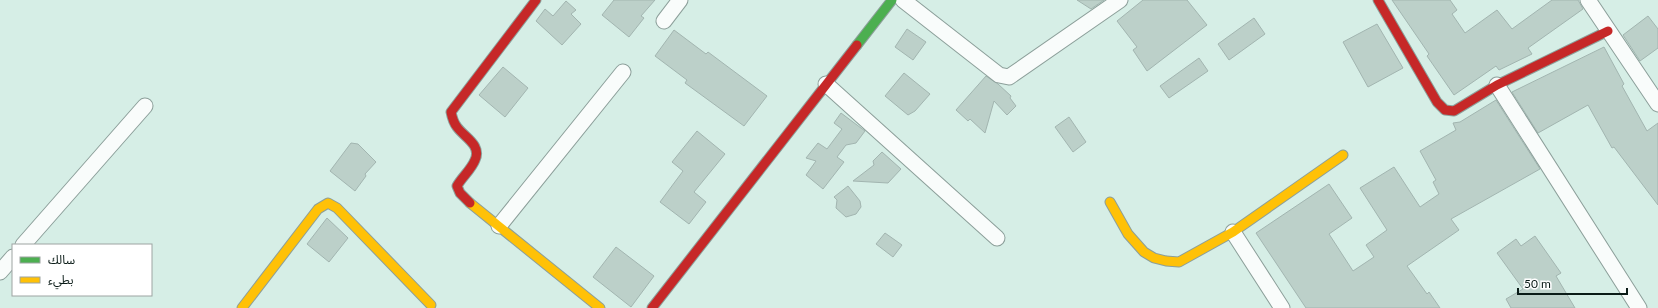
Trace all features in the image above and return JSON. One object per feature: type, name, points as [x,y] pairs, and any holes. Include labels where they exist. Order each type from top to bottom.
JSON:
[{"type":"street","points":[[536,0],[451,112],[452,119],[457,128],[475,145],[478,153],[476,160],[457,186],[460,193],[498,226],[600,308]]},
{"type":"street","points":[[664,21],[680,0]]},
{"type":"street","points":[[652,308],[892,0]]},
{"type":"street","points":[[903,0],[999,75],[1004,77],[1010,77],[1120,0]]},
{"type":"street","points":[[1378,0],[1437,102],[1445,110],[1454,111],[1497,85],[1608,31]]},
{"type":"street","points":[[1588,0],[1658,104]]},
{"type":"street","points":[[498,226],[623,72]]},
{"type":"street","points":[[826,84],[997,238]]},
{"type":"street","points":[[1497,85],[1639,308]]},
{"type":"street","points":[[24,244],[145,106]]},
{"type":"street","points":[[1110,202],[1127,236],[1137,246],[1157,259],[1169,262],[1179,262],[1234,232],[1343,155]]},
{"type":"street","points":[[250,305],[318,209],[328,203],[337,208],[431,305]]},
{"type":"street","points":[[1234,232],[1282,308]]},
{"type":"street","points":[[0,272],[12,258]]},
{"type":"building","points":[[614,0],[655,0],[641,16],[644,18],[629,37],[602,15]]},
{"type":"building","points":[[1077,0],[1104,0],[1091,9]]},
{"type":"building","points":[[1143,0],[1187,0],[1207,25],[1147,71],[1133,50],[1137,47],[1117,21]]},
{"type":"building","points":[[1392,0],[1450,0],[1457,10],[1452,14],[1465,33],[1497,10],[1512,29],[1552,0],[1578,0],[1583,9],[1528,48],[1532,54],[1499,70],[1496,66],[1454,95],[1427,56],[1429,54]]},
{"type":"building","points":[[566,1],[576,10],[571,14],[581,24],[562,45],[536,21],[545,9],[553,16]]},
{"type":"building","points":[[1648,16],[1658,29],[1658,48],[1640,61],[1623,35]]},
{"type":"building","points":[[1254,18],[1265,34],[1229,60],[1218,44]]},
{"type":"building","points":[[1377,24],[1403,68],[1368,87],[1343,42]]},
{"type":"building","points":[[907,29],[926,42],[913,60],[895,47]]},
{"type":"building","points":[[674,30],[706,54],[708,52],[767,96],[744,126],[685,83],[687,80],[655,56]]},
{"type":"building","points":[[1604,47],[1624,84],[1622,86],[1647,131],[1658,123],[1658,205],[1614,147],[1612,148],[1588,105],[1538,133],[1512,92]]},
{"type":"building","points":[[1199,58],[1208,71],[1169,98],[1160,86]]},
{"type":"building","points":[[503,67],[528,88],[505,117],[479,95]]},
{"type":"building","points":[[904,73],[930,94],[915,111],[908,115],[885,96]]},
{"type":"building","points":[[986,76],[998,84],[1011,96],[1010,98],[1016,106],[1007,115],[994,101],[985,133],[970,119],[968,121],[956,110]]},
{"type":"building","points":[[1496,100],[1540,169],[1451,219],[1459,230],[1407,266],[1427,294],[1429,292],[1440,308],[1306,308],[1256,233],[1329,184],[1352,218],[1329,234],[1353,271],[1374,257],[1366,245],[1387,230],[1360,188],[1394,167],[1420,207],[1439,194],[1433,182],[1436,180],[1420,151],[1456,130],[1453,123],[1460,122]]},
{"type":"building","points":[[841,113],[865,131],[856,143],[846,145],[837,157],[844,162],[823,189],[806,175],[816,161],[806,158],[818,143],[827,149],[842,129],[834,123]]},
{"type":"building","points":[[1069,117],[1086,142],[1073,152],[1055,127]]},
{"type":"building","points":[[697,131],[725,154],[694,192],[706,202],[689,224],[660,202],[683,171],[672,162]]},
{"type":"building","points":[[351,143],[358,144],[376,162],[365,174],[366,176],[355,191],[330,171]]},
{"type":"building","points":[[882,152],[901,169],[888,183],[853,181],[874,165],[873,161]]},
{"type":"building","points":[[848,186],[860,201],[861,207],[856,214],[846,217],[836,208],[837,200],[834,197]]},
{"type":"building","points":[[327,218],[348,238],[329,262],[307,244]]},
{"type":"building","points":[[885,233],[902,245],[893,257],[876,244]]},
{"type":"building","points":[[1535,236],[1561,273],[1556,276],[1575,308],[1511,308],[1506,299],[1523,289],[1497,253],[1516,239],[1521,246]]},
{"type":"building","points":[[616,247],[654,276],[631,307],[593,277]]},
{"type":"traffic: fast","points":[[857,45],[892,0]]},
{"type":"traffic: slow","points":[[1110,202],[1128,234],[1144,252],[1154,258],[1179,262],[1233,232],[1343,155]]},
{"type":"traffic: slow","points":[[242,308],[318,209],[328,203],[337,208],[431,305]]},
{"type":"traffic: slow","points":[[470,203],[600,308]]},
{"type":"traffic: jam","points":[[470,203],[460,193],[457,186],[473,164],[477,155],[476,150],[456,125],[451,112],[536,0]]},
{"type":"traffic: jam","points":[[1378,0],[1437,102],[1445,110],[1454,111],[1497,85],[1608,31]]},
{"type":"traffic: jam","points":[[652,308],[857,45]]}]
